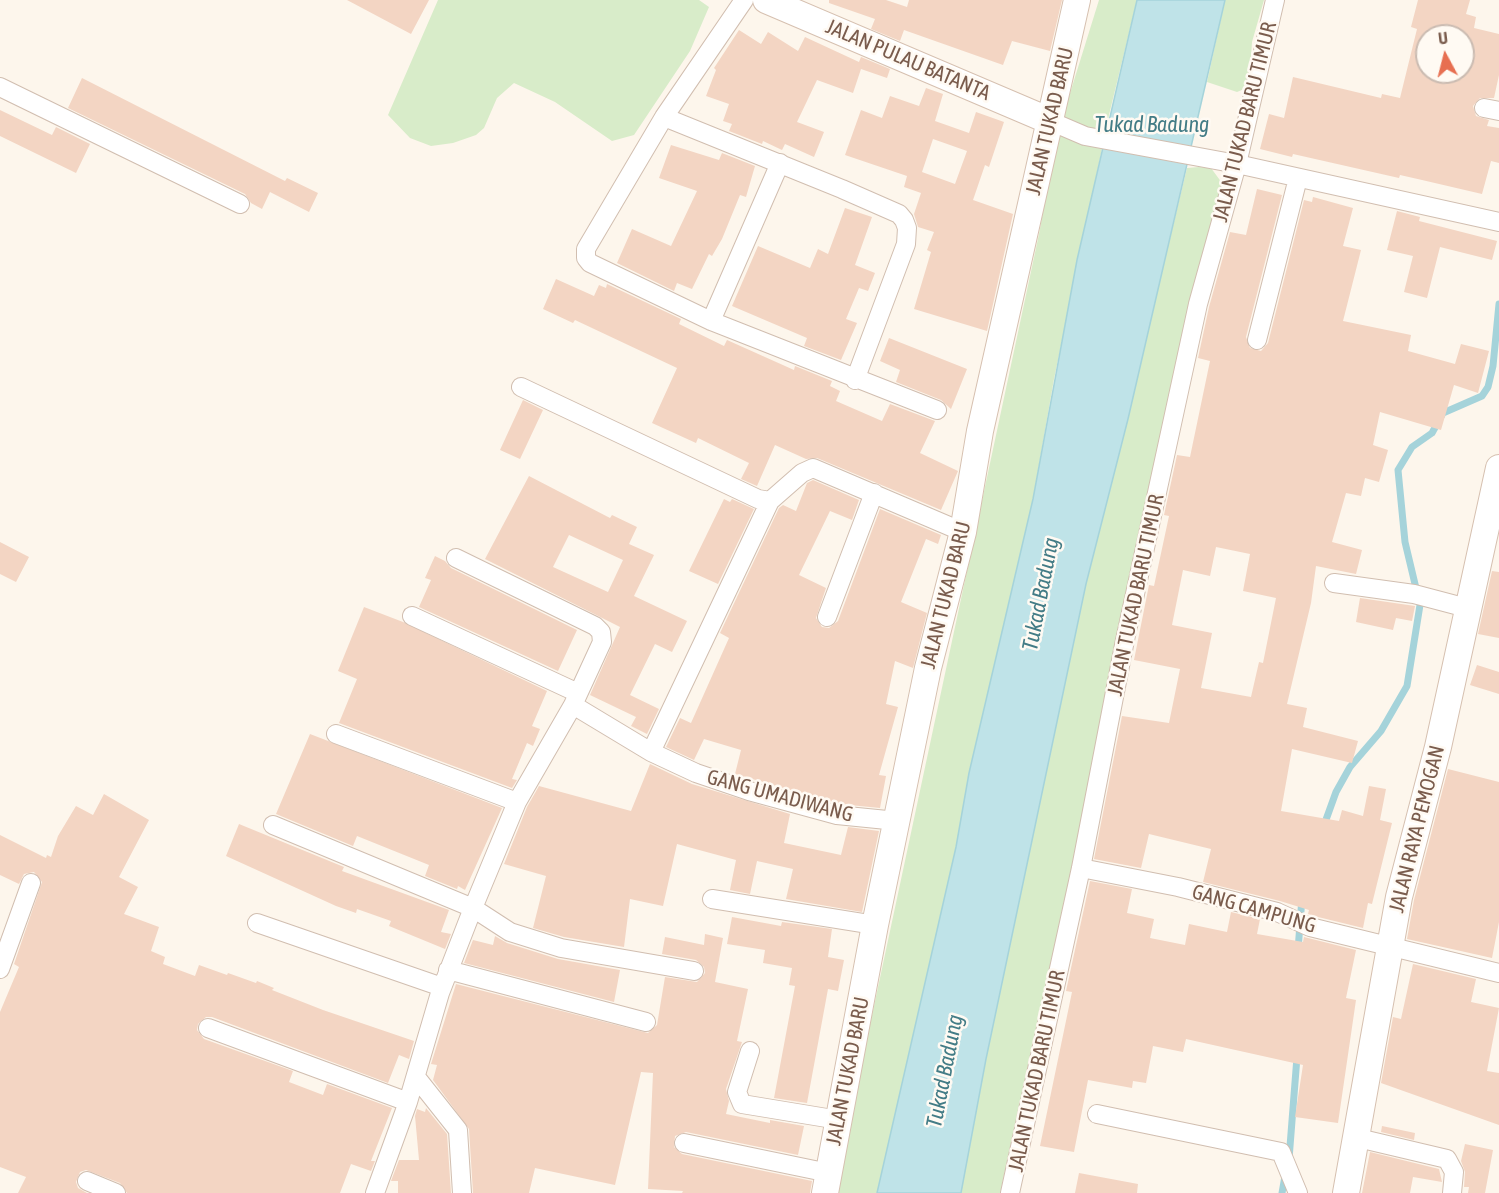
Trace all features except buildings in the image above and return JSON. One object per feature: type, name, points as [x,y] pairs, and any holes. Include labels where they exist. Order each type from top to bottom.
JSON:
[{"type":"street","points":[[744,0],[664,117],[586,249],[586,258],[590,263],[711,321],[937,411]]},
{"type":"street","name":"JALAN PULAU BATANTA","points":[[766,0],[1050,121]]},
{"type":"street","name":"JALAN TUKAD BARU","points":[[827,1183],[875,925],[928,668],[963,532],[980,431],[1077,0]]},
{"type":"street","name":"JALAN TUKAD BARU TIMUR","points":[[1010,1193],[1081,868],[1125,640],[1196,315],[1237,164],[1275,0]]},
{"type":"street","points":[[0,87],[240,204]]},
{"type":"street","points":[[664,117],[899,214],[907,228],[906,244],[855,380]]},
{"type":"street","points":[[1050,121],[1085,136],[1237,164],[1495,221]]},
{"type":"street","points":[[711,321],[780,163]]},
{"type":"street","points":[[1257,340],[1298,178]]},
{"type":"street","points":[[521,387],[758,499],[770,501]]},
{"type":"street","points":[[651,752],[770,501],[802,473],[813,468],[963,532]]},
{"type":"street","name":"JALAN RAYA PEMOGAN","points":[[1346,1193],[1358,1138],[1400,897],[1438,747],[1456,605],[1499,468]]},
{"type":"street","points":[[827,617],[874,493]]},
{"type":"street","points":[[375,1193],[408,1102],[445,979],[517,802],[576,699],[602,642],[599,629],[456,558]]},
{"type":"street","points":[[1334,583],[1414,594],[1456,605]]},
{"type":"street","name":"GANG UMADIWANG","points":[[412,616],[576,699],[651,752],[696,773],[749,791],[837,814],[897,821]]},
{"type":"street","points":[[336,734],[517,802]]},
{"type":"street","points":[[273,825],[474,908],[510,932],[561,948],[694,971]]},
{"type":"street","name":"GANG CAMPUNG","points":[[1081,868],[1178,887],[1277,912],[1310,927],[1499,973]]},
{"type":"street","points":[[0,969],[31,883]]},
{"type":"street","points":[[712,899],[875,925]]},
{"type":"street","points":[[257,923],[445,979],[646,1022]]},
{"type":"street","points":[[208,1028],[408,1102]]},
{"type":"street","points":[[750,1051],[737,1092],[742,1104],[839,1120]]},
{"type":"street","points":[[416,1077],[458,1130],[462,1193]]},
{"type":"street","points":[[1097,1114],[1275,1150],[1284,1157],[1298,1193]]},
{"type":"street","points":[[1358,1138],[1447,1159],[1454,1172],[1452,1193]]},
{"type":"street","points":[[684,1143],[827,1183]]},
{"type":"street","points":[[87,1181],[116,1193]]},
{"type":"green space","points":[[438,0],[699,0],[709,7],[690,51],[634,135],[612,141],[555,102],[514,83],[497,98],[484,128],[476,135],[453,143],[431,146],[410,138],[388,115]]},
{"type":"green space","points":[[1099,0],[1137,0],[1109,115],[1054,379],[1033,499],[969,773],[956,847],[877,1193],[834,1193],[1039,234],[1057,135]]},
{"type":"green space","points":[[1225,0],[1264,0],[1252,42],[1249,87],[1237,92],[1207,82]]},
{"type":"green space","points":[[1187,168],[1211,168],[1222,183],[1000,1193],[961,1193],[986,1059],[1086,584]]},
{"type":"water","name":"Tukad Badung","points":[[1137,0],[1225,0],[1128,419],[1086,584],[986,1059],[961,1193],[877,1193],[956,847],[969,773],[1033,499],[1077,260]]},
{"type":"waterway","points":[[1323,828],[1336,792],[1350,767],[1381,731],[1407,686],[1420,605],[1405,542],[1398,470],[1412,447],[1432,433],[1443,413],[1482,396],[1488,387],[1493,366],[1499,304]]},
{"type":"waterway","points":[[1298,950],[1302,898]]},
{"type":"waterway","points":[[1289,1159],[1297,1057]]},
{"type":"waterway","points":[[1282,1193],[1285,1176]]}]
